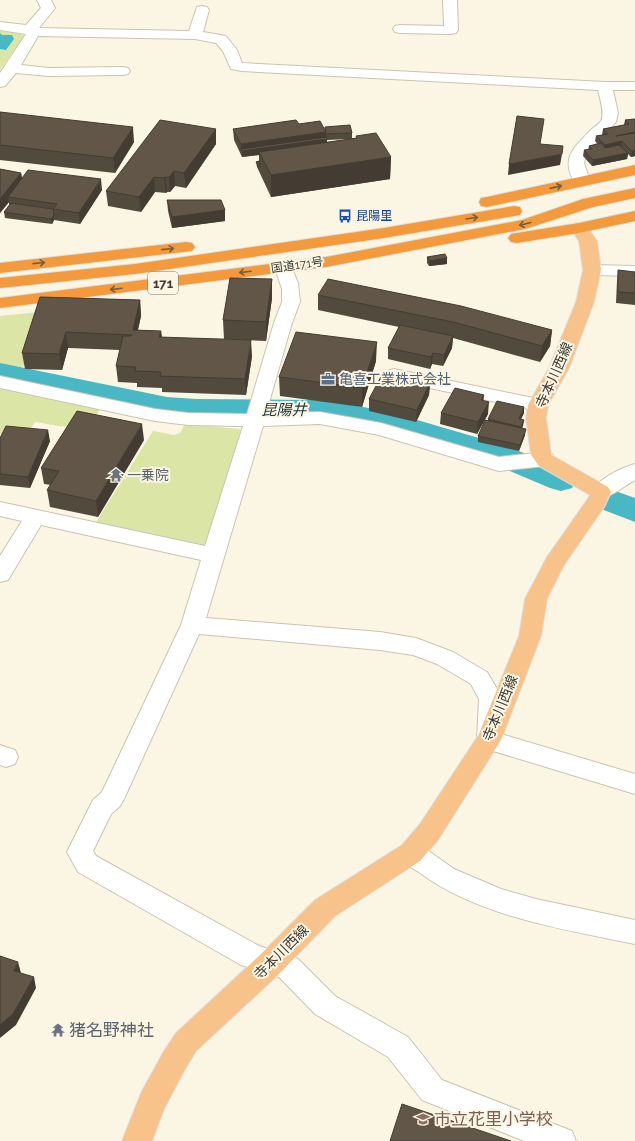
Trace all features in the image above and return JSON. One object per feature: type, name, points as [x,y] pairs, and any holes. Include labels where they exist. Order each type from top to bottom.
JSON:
[{"type":"highway","points":[[216,244],[365,230],[440,218],[582,181],[635,170]]},
{"type":"highway","name":"国道171号","points":[[0,303],[326,262],[525,224],[589,203],[635,193]]},
{"type":"highway","name":"国道171号","points":[[0,283],[134,269],[309,244],[440,218],[589,203]]},
{"type":"highway","points":[[326,262],[404,257],[579,228],[635,216]]},
{"type":"highway","points":[[0,268],[440,218]]},
{"type":"highway","points":[[309,244],[365,230]]},
{"type":"main road","name":"寺本川西線","points":[[538,460],[541,455],[536,418],[538,405],[559,368],[582,309],[592,270],[588,241],[579,228]]},
{"type":"main road","points":[[538,460],[546,461],[601,492]]},
{"type":"main road","name":"寺本川西線","points":[[137,1141],[152,1103],[174,1061],[186,1042],[270,964],[325,908],[411,854],[429,832],[489,740],[530,636],[536,599],[555,562],[597,502],[601,492]]},
{"type":"street","points":[[0,83],[12,68],[32,31],[48,8],[44,0]]},
{"type":"street","points":[[400,29],[451,30],[450,0]]},
{"type":"street","points":[[195,35],[202,10]]},
{"type":"street","points":[[0,26],[32,31],[195,35],[221,39],[230,50],[236,66],[242,68],[605,86],[635,86]]},
{"type":"street","points":[[12,68],[49,72],[123,71]]},
{"type":"street","points":[[582,181],[576,163],[579,151],[608,122],[610,113],[605,86]]},
{"type":"street","points":[[284,268],[289,282],[292,300],[289,311],[283,323],[192,625],[111,799],[102,807],[80,852],[86,864],[252,956],[270,964],[288,968],[325,1005],[398,1047],[432,1090],[561,1141]]},
{"type":"street","points":[[592,270],[635,271]]},
{"type":"street","points":[[394,375],[538,405]]},
{"type":"street","points":[[0,382],[155,415],[188,419],[257,412],[320,418],[381,429],[499,464],[538,460]]},
{"type":"street","points":[[601,492],[610,485],[635,471]]},
{"type":"street","points":[[0,509],[214,555]]},
{"type":"street","points":[[0,574],[36,516]]},
{"type":"street","points":[[192,625],[366,639],[416,647],[445,658],[479,678],[491,698],[489,740],[635,784]]},
{"type":"street","points":[[411,854],[445,877],[496,899],[536,911],[635,932]]},
{"type":"green space","points":[[0,31],[20,33],[24,36],[0,70]]},
{"type":"green space","points":[[39,312],[23,367],[17,370],[0,367],[0,316]]},
{"type":"green space","points":[[0,388],[100,409],[92,422],[86,426],[64,427],[35,422],[27,434],[0,434]]},
{"type":"green space","points":[[185,424],[239,429],[242,432],[207,544],[201,547],[95,524],[153,431],[174,435],[180,433]]},
{"type":"water","points":[[0,33],[2,35],[12,35],[14,39],[6,50],[0,49]]},
{"type":"building","points":[[0,112],[133,127],[113,158],[0,145]]},
{"type":"building","points":[[517,116],[544,119],[540,144],[563,146],[562,154],[509,164]]},
{"type":"building","points":[[635,119],[635,132],[616,136],[635,133],[635,151],[632,151],[622,141],[605,145],[596,136],[608,134],[603,129],[629,124],[625,120]]},
{"type":"building","points":[[160,120],[216,129],[184,173],[174,171],[169,177],[154,177],[139,197],[106,191]]},
{"type":"building","points":[[296,120],[299,124],[320,121],[326,132],[241,144],[233,129]]},
{"type":"building","points":[[350,125],[352,133],[326,134],[325,127]]},
{"type":"building","points":[[376,133],[391,157],[271,175],[259,152],[357,138],[356,136]]},
{"type":"building","points":[[326,137],[327,139],[242,151],[241,149]]},
{"type":"building","points":[[601,143],[605,148],[619,145],[628,153],[593,160],[584,150],[592,149],[589,146]]},
{"type":"building","points":[[0,169],[21,173],[0,199]]},
{"type":"building","points":[[28,170],[101,179],[79,213],[53,209],[57,204],[8,197]]},
{"type":"building","points":[[167,200],[221,200],[225,210],[172,217]]},
{"type":"building","points":[[11,203],[53,209],[54,215],[51,219],[4,212]]},
{"type":"building","points":[[445,254],[447,258],[430,261],[427,257]]},
{"type":"building","points":[[618,270],[635,272],[635,293],[618,292]]},
{"type":"building","points":[[230,278],[272,279],[266,322],[223,320]]},
{"type":"building","points":[[328,279],[461,306],[552,330],[542,346],[453,322],[318,295]]},
{"type":"building","points":[[40,297],[140,300],[133,330],[161,331],[159,337],[251,340],[245,379],[160,376],[161,372],[135,371],[136,367],[116,366],[123,336],[132,335],[66,332],[59,354],[22,353]]},
{"type":"building","points":[[400,325],[453,336],[444,355],[433,353],[431,357],[388,348]]},
{"type":"building","points":[[296,332],[377,342],[362,388],[279,377]]},
{"type":"building","points":[[383,373],[430,383],[417,410],[369,399]]},
{"type":"building","points":[[455,388],[484,395],[481,400],[489,402],[478,422],[441,413]]},
{"type":"building","points":[[497,401],[524,407],[519,419],[524,420],[521,427],[488,419]]},
{"type":"building","points":[[77,411],[142,424],[96,501],[47,490],[59,471],[41,468]]},
{"type":"building","points":[[485,420],[526,429],[520,445],[478,436]]},
{"type":"building","points":[[6,426],[48,430],[28,477],[0,474],[0,438]]},
{"type":"building","points":[[0,956],[18,962],[14,971],[34,977],[13,1014],[0,1025]]},
{"type":"building","points":[[402,1104],[511,1141],[390,1141]]},
{"type":"waterway","name":"昆陽井","points":[[0,372],[167,407],[196,409],[313,410],[336,412],[390,422],[495,453],[561,480]]},
{"type":"waterway","name":"昆陽井","points":[[607,499],[635,511]]},
{"type":"place","name":"昆陽里","points":[[345,216]]},
{"type":"place","name":"亀喜工業株式会社","points":[[328,379]]},
{"type":"place","name":"一乗院","points":[[116,475]]},
{"type":"place","name":"猪名野神社","points":[[58,1030]]},
{"type":"place","name":"市立花里小学校","points":[[423,1119]]}]
